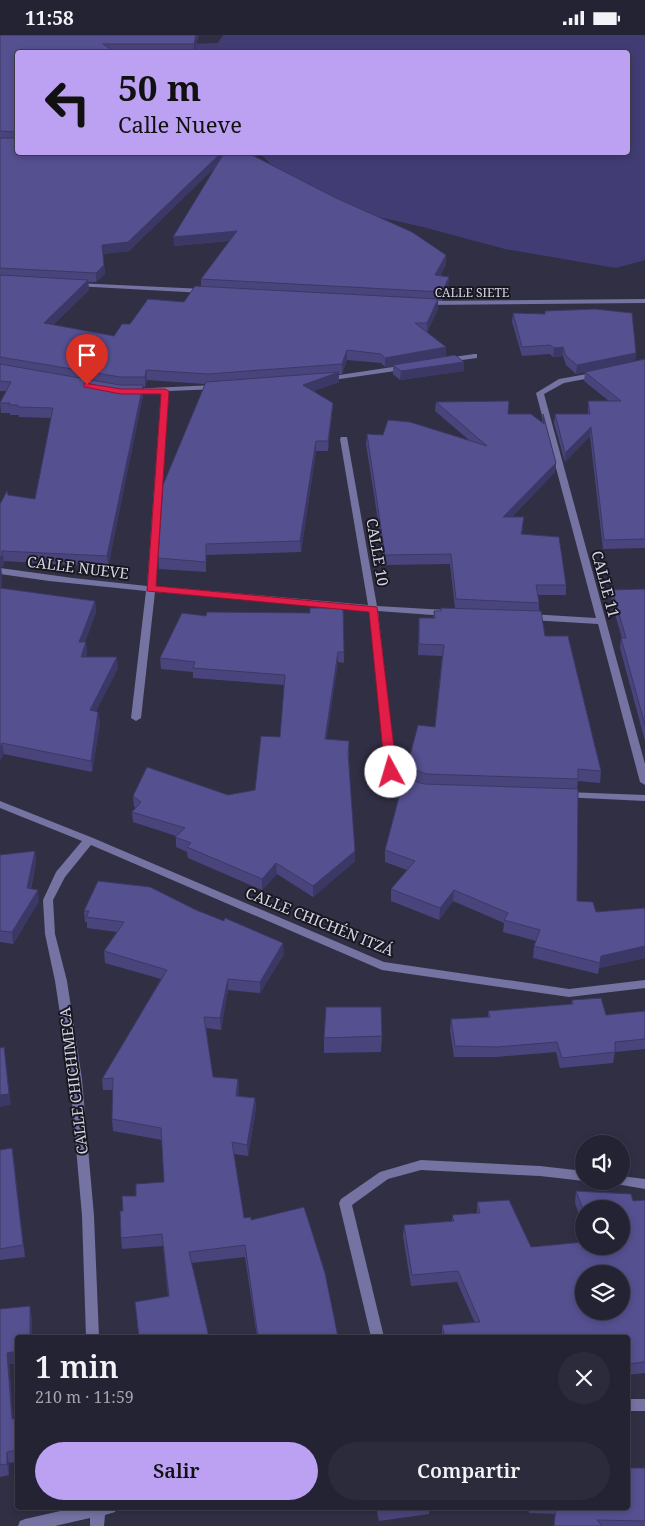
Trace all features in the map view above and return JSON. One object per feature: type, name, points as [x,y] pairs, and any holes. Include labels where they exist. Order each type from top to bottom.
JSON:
[{"type":"street","points":[[68,284],[215,292]]},
{"type":"street","name":"CALLE SIETE","points":[[417,303],[446,305],[645,301]]},
{"type":"street","points":[[436,362],[474,356]]},
{"type":"street","points":[[321,379],[351,377],[417,365]]},
{"type":"street","name":"CALLE 11","points":[[610,371],[562,381],[540,393],[645,782]]},
{"type":"street","points":[[121,391],[165,391],[224,387]]},
{"type":"street","points":[[136,718],[151,588],[165,391]]},
{"type":"street","name":"CALLE 10","points":[[344,439],[374,609],[391,772],[403,784],[424,791]]},
{"type":"street","name":"CALLE NUEVE","points":[[0,571],[56,580],[374,609],[453,613]]},
{"type":"street","points":[[522,617],[602,621]]},
{"type":"street","points":[[558,795],[645,798]]},
{"type":"street","name":"CALLE CHICHÉN ITZÁ","points":[[0,804],[89,839],[382,966],[570,993],[645,983]]},
{"type":"street","name":"CALLE CHICHIMECA","points":[[89,839],[60,875],[48,900],[50,934],[61,981],[76,1079],[88,1216],[92,1335]]},
{"type":"street","points":[[376,1335],[344,1203],[384,1175],[421,1165],[540,1171],[575,1176]]},
{"type":"street","points":[[630,1183],[645,1185]]},
{"type":"street","points":[[630,1405],[645,1405]]},
{"type":"street","points":[[25,1526],[97,1510]]},
{"type":"street","points":[[97,1526],[102,1510]]},
{"type":"shaded area","points":[[223,35],[645,35],[645,260],[616,268],[505,249],[423,227],[356,212],[292,184],[261,155],[630,155],[630,50],[193,50],[190,44],[218,43]]},
{"type":"building","points":[[0,35],[196,35],[194,44],[103,44],[112,50],[15,50],[15,132],[0,131]]},
{"type":"building","points":[[0,138],[15,138],[15,155],[219,155],[128,242],[102,245],[104,265],[96,273],[0,268]]},
{"type":"building","points":[[223,155],[252,155],[336,198],[412,232],[446,255],[435,275],[449,277],[442,292],[201,279],[237,231],[173,237]]},
{"type":"building","points":[[0,275],[88,280],[44,323],[114,336],[122,324],[130,324],[148,299],[184,302],[195,286],[438,299],[427,323],[415,323],[446,347],[385,358],[381,354],[347,350],[342,364],[208,374],[146,370],[145,377],[120,377],[0,357]]},
{"type":"building","points":[[595,309],[632,313],[636,353],[577,365],[566,356],[563,347],[554,348],[550,345],[522,347],[513,313],[545,314],[545,311]]},
{"type":"building","points":[[455,355],[464,362],[401,371],[393,365]]},
{"type":"building","points":[[645,359],[645,539],[604,540],[591,427],[565,453],[555,414],[590,414],[588,401],[621,401],[585,372]]},
{"type":"building","points":[[0,364],[120,385],[143,385],[107,556],[2,551],[2,556],[0,557],[0,504],[7,491],[8,495],[35,499],[53,408],[18,407],[18,405],[9,405],[10,403],[0,403],[11,382],[0,381]]},
{"type":"building","points":[[339,372],[303,385],[333,403],[328,441],[316,441],[300,541],[206,544],[206,562],[158,558],[163,485],[206,382]]},
{"type":"building","points":[[509,401],[508,414],[531,414],[544,424],[543,414],[556,463],[503,517],[524,517],[521,534],[559,537],[566,585],[536,585],[539,603],[456,599],[451,554],[385,555],[367,434],[383,435],[388,420],[410,422],[487,446],[436,402]]},
{"type":"building","points":[[0,588],[95,601],[79,642],[86,642],[81,657],[117,657],[90,710],[98,712],[91,761],[2,743],[0,747]]},
{"type":"building","points":[[645,589],[645,725],[621,638],[626,638],[612,590]]},
{"type":"building","points":[[310,608],[343,608],[344,652],[338,652],[325,739],[349,741],[348,753],[355,851],[313,886],[276,863],[262,879],[187,847],[191,843],[175,837],[185,828],[132,812],[141,802],[133,796],[147,767],[228,795],[255,790],[261,736],[280,737],[285,675],[193,668],[195,662],[160,658],[182,613],[206,616],[207,612],[310,613]]},
{"type":"building","points":[[441,608],[541,611],[545,636],[568,636],[601,771],[578,769],[578,779],[426,774],[407,767],[418,725],[435,727],[444,645],[419,644],[419,618],[435,618],[434,611],[441,611]]},
{"type":"building","points":[[404,778],[424,784],[578,789],[577,901],[593,902],[596,912],[645,908],[645,946],[601,956],[600,963],[534,946],[540,930],[504,920],[508,913],[454,890],[440,908],[391,889],[415,861],[385,850]]},
{"type":"building","points":[[35,851],[27,888],[38,890],[12,932],[0,931],[0,855]]},
{"type":"building","points":[[98,881],[150,887],[196,910],[224,921],[225,918],[283,943],[260,982],[228,979],[220,1018],[204,1017],[213,1077],[238,1079],[236,1096],[255,1098],[247,1145],[232,1142],[244,1218],[251,1217],[251,1220],[304,1207],[325,1273],[338,1335],[258,1335],[245,1245],[189,1252],[209,1335],[139,1335],[135,1302],[169,1296],[162,1234],[121,1238],[120,1211],[123,1211],[122,1196],[136,1196],[136,1184],[164,1182],[161,1128],[112,1119],[113,1078],[102,1079],[167,970],[104,951],[124,922],[86,917],[89,911],[84,911]]},
{"type":"building","points":[[601,998],[606,1015],[645,1011],[645,1039],[615,1042],[615,1052],[562,1058],[557,1042],[497,1047],[455,1046],[451,1019],[490,1017],[488,1011],[573,1004],[572,1000]]},
{"type":"building","points":[[326,1007],[381,1007],[382,1036],[324,1038]]},
{"type":"building","points":[[4,1047],[9,1094],[0,1095],[0,1048]]},
{"type":"building","points":[[12,1148],[23,1245],[0,1249],[0,1150]]},
{"type":"building","points":[[576,1191],[631,1194],[633,1201],[645,1200],[645,1362],[630,1364],[630,1335],[444,1335],[442,1325],[480,1322],[458,1271],[412,1275],[404,1225],[454,1221],[452,1215],[480,1213],[477,1202],[509,1200],[531,1247],[575,1243],[575,1255],[630,1255],[630,1200],[579,1200]]},
{"type":"building","points":[[30,1306],[30,1335],[15,1335],[15,1351],[7,1353],[12,1419],[15,1418],[15,1451],[7,1452],[7,1464],[0,1465],[0,1309]]},
{"type":"building","points":[[630,1468],[645,1468],[645,1521],[597,1520],[602,1526],[554,1526],[556,1510],[630,1510]]},
{"type":"route","points":[[87,385],[121,391],[165,391],[151,588],[374,609],[391,772]]}]
